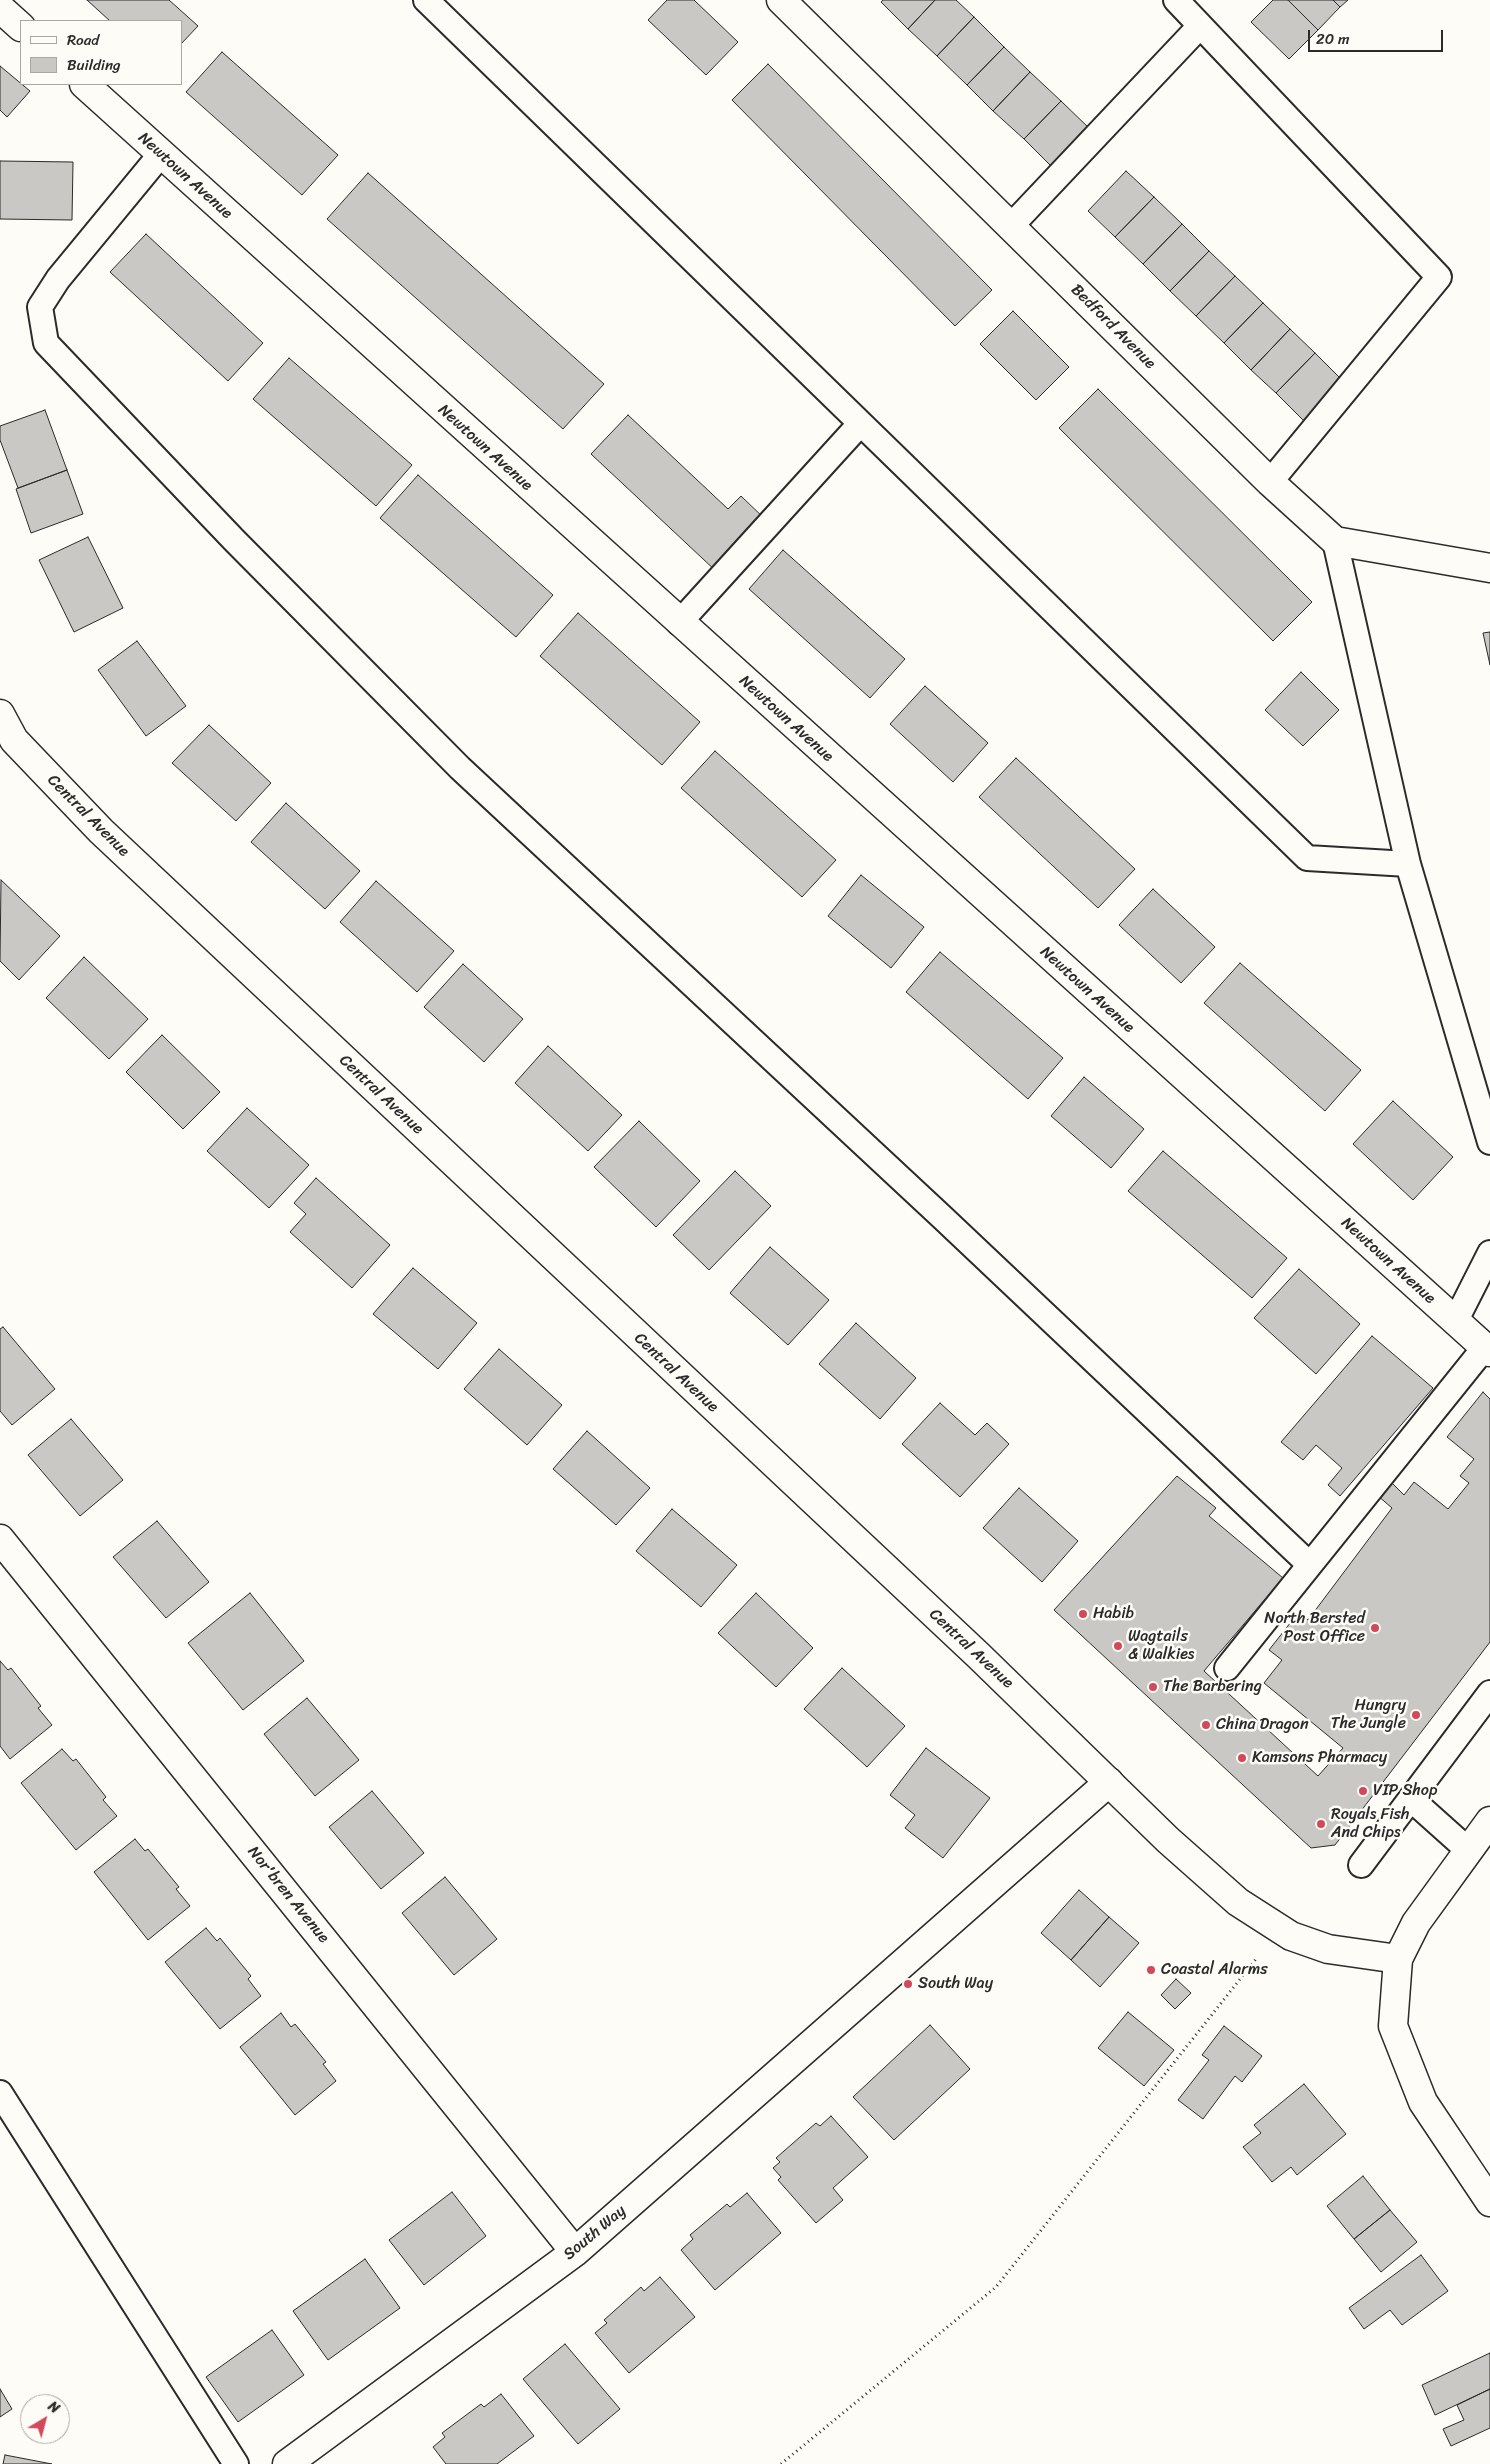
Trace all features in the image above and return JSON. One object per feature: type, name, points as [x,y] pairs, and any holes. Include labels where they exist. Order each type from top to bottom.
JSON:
[{"type":"street","name":"Bedford Avenue","points":[[781,0],[1270,482],[1335,541]]},
{"type":"street","points":[[0,8],[20,26]]},
{"type":"street","name":"Newtown Avenue","points":[[85,85],[679,623],[1487,1350]]},
{"type":"street","points":[[1335,541],[1490,568]]},
{"type":"street","name":"Central Avenue","points":[[0,714],[14,740],[108,837],[972,1649],[1168,1840],[1238,1902],[1291,1936],[1328,1949],[1398,1959]]},
{"type":"street","name":"Nor'bren Avenue","points":[[0,1539],[575,2252]]},
{"type":"street","name":"South Way","points":[[288,2464],[575,2252],[1109,1782]]},
{"type":"street","points":[[1490,1822],[1416,1923],[1398,1959],[1393,2026],[1423,2102],[1490,2202]]},
{"type":"lane","points":[[426,0],[1307,858],[1408,864]]},
{"type":"lane","points":[[1176,0],[1439,277],[1270,482]]},
{"type":"lane","points":[[1011,226],[1200,26]]},
{"type":"lane","points":[[161,154],[58,279],[40,307],[46,343],[234,540],[460,768],[929,1204],[1309,1564]]},
{"type":"lane","points":[[679,623],[860,424]]},
{"type":"lane","points":[[1335,541],[1408,864],[1490,1142]]},
{"type":"lane","points":[[1455,1322],[1490,1253]]},
{"type":"lane","points":[[1227,1668],[1309,1564],[1487,1350]]},
{"type":"lane","points":[[1361,1865],[1490,1693]]},
{"type":"lane","points":[[1411,1799],[1468,1850]]},
{"type":"lane","points":[[0,2093],[236,2464]]},
{"type":"path","points":[[781,2464],[996,2288],[1248,1972],[1278,1928]]},
{"type":"building","points":[[87,0],[169,0],[198,26],[182,43],[182,20],[109,20]]},
{"type":"building","points":[[667,0],[694,0],[738,42],[706,75],[648,20]]},
{"type":"building","points":[[883,0],[935,0],[908,29],[881,2]]},
{"type":"building","points":[[935,0],[956,0],[974,17],[937,56],[908,29]]},
{"type":"building","points":[[1273,0],[1288,0],[1318,30],[1289,59],[1251,22]]},
{"type":"building","points":[[1288,0],[1333,0],[1340,7],[1318,30]]},
{"type":"building","points":[[1333,0],[1348,0],[1340,7]]},
{"type":"building","points":[[974,17],[1004,47],[967,85],[937,56]]},
{"type":"building","points":[[1004,47],[1030,72],[993,111],[967,85]]},
{"type":"building","points":[[222,52],[338,155],[302,195],[186,92]]},
{"type":"building","points":[[768,64],[992,290],[955,326],[732,100]]},
{"type":"building","points":[[0,66],[20,83],[20,85],[30,91],[7,117],[0,110]]},
{"type":"building","points":[[1030,72],[1061,101],[1024,139],[993,111]]},
{"type":"building","points":[[1061,101],[1090,129],[1053,168],[1024,139]]},
{"type":"building","points":[[0,161],[73,162],[72,220],[0,219]]},
{"type":"building","points":[[1126,171],[1154,197],[1115,237],[1088,211]]},
{"type":"building","points":[[368,173],[604,384],[563,429],[327,219]]},
{"type":"building","points":[[1154,197],[1182,224],[1143,264],[1115,237]]},
{"type":"building","points":[[1182,224],[1209,251],[1170,291],[1143,264]]},
{"type":"building","points":[[146,234],[263,343],[228,381],[110,272]]},
{"type":"building","points":[[1209,251],[1235,276],[1196,316],[1170,291]]},
{"type":"building","points":[[1235,276],[1263,303],[1224,343],[1196,316]]},
{"type":"building","points":[[1263,303],[1290,329],[1251,370],[1224,343]]},
{"type":"building","points":[[1013,311],[1069,367],[1036,400],[980,344]]},
{"type":"building","points":[[1290,329],[1315,353],[1276,393],[1251,370]]},
{"type":"building","points":[[1315,353],[1343,381],[1304,421],[1276,393]]},
{"type":"building","points":[[289,358],[412,465],[376,506],[253,399]]},
{"type":"building","points":[[1098,389],[1312,602],[1273,641],[1059,428]]},
{"type":"building","points":[[45,410],[67,470],[18,488],[0,440],[0,426]]},
{"type":"building","points":[[628,415],[728,509],[741,496],[767,521],[718,573],[591,454]]},
{"type":"building","points":[[67,470],[83,514],[31,533],[16,489]]},
{"type":"building","points":[[418,475],[553,595],[516,637],[380,518]]},
{"type":"building","points":[[88,537],[123,608],[74,632],[39,560]]},
{"type":"building","points":[[783,550],[905,659],[870,698],[749,589]]},
{"type":"building","points":[[578,613],[700,722],[662,765],[540,656]]},
{"type":"building","points":[[1490,632],[1490,665],[1483,633]]},
{"type":"building","points":[[137,641],[186,706],[146,736],[98,670]]},
{"type":"building","points":[[1301,672],[1339,710],[1303,746],[1265,710]]},
{"type":"building","points":[[925,686],[988,743],[953,782],[890,724]]},
{"type":"building","points":[[209,725],[271,783],[236,821],[172,763]]},
{"type":"building","points":[[715,751],[836,860],[802,897],[681,788]]},
{"type":"building","points":[[1016,758],[1135,869],[1098,908],[979,797]]},
{"type":"building","points":[[286,803],[360,871],[325,909],[251,842]]},
{"type":"building","points":[[861,875],[924,927],[891,968],[828,916]]},
{"type":"building","points":[[1,880],[60,936],[19,980],[0,961]]},
{"type":"building","points":[[376,881],[454,951],[417,992],[340,922]]},
{"type":"building","points":[[1153,889],[1215,947],[1181,983],[1119,925]]},
{"type":"building","points":[[940,952],[1063,1058],[1028,1099],[906,992]]},
{"type":"building","points":[[84,957],[148,1019],[109,1059],[46,998]]},
{"type":"building","points":[[1240,963],[1361,1070],[1325,1111],[1204,1003]]},
{"type":"building","points":[[463,964],[523,1019],[484,1062],[424,1007]]},
{"type":"building","points":[[162,1035],[220,1092],[183,1129],[126,1072]]},
{"type":"building","points":[[548,1046],[622,1115],[588,1151],[515,1083]]},
{"type":"building","points":[[1084,1077],[1144,1129],[1111,1168],[1051,1116]]},
{"type":"building","points":[[1393,1101],[1453,1157],[1413,1200],[1353,1144]]},
{"type":"building","points":[[247,1108],[309,1165],[269,1208],[207,1151]]},
{"type":"building","points":[[639,1121],[700,1181],[656,1227],[594,1167]]},
{"type":"building","points":[[1163,1151],[1287,1258],[1252,1298],[1128,1191]]},
{"type":"building","points":[[735,1171],[771,1206],[709,1270],[673,1235]]},
{"type":"building","points":[[316,1178],[390,1245],[352,1288],[290,1232],[306,1214],[294,1203]]},
{"type":"building","points":[[770,1247],[829,1300],[788,1345],[730,1293]]},
{"type":"building","points":[[413,1268],[477,1323],[438,1369],[373,1314]]},
{"type":"building","points":[[1299,1269],[1360,1324],[1316,1374],[1254,1318]]},
{"type":"building","points":[[856,1323],[916,1378],[880,1419],[819,1364]]},
{"type":"building","points":[[3,1327],[55,1389],[12,1425],[0,1411],[0,1329]]},
{"type":"building","points":[[1372,1336],[1433,1388],[1340,1496],[1328,1485],[1342,1468],[1316,1445],[1303,1460],[1281,1442]]},
{"type":"building","points":[[499,1349],[562,1405],[527,1445],[464,1389]]},
{"type":"building","points":[[1483,1392],[1490,1399],[1490,1642],[1335,1845],[1311,1848],[1054,1610],[1177,1476],[1216,1508],[1209,1516],[1283,1578],[1204,1671],[1318,1776],[1343,1748],[1264,1683],[1282,1660],[1269,1650],[1298,1613],[1308,1620],[1392,1508],[1377,1495],[1390,1481],[1404,1495],[1414,1482],[1448,1509],[1469,1483],[1460,1476],[1474,1459],[1447,1437]]},
{"type":"building","points":[[940,1403],[975,1435],[987,1423],[1009,1444],[960,1497],[902,1444]]},
{"type":"building","points":[[71,1419],[123,1480],[80,1516],[28,1455]]},
{"type":"building","points":[[587,1431],[650,1488],[616,1525],[553,1469]]},
{"type":"building","points":[[1019,1488],[1078,1541],[1042,1582],[983,1528]]},
{"type":"building","points":[[672,1509],[737,1565],[701,1607],[636,1551]]},
{"type":"building","points":[[157,1521],[209,1582],[166,1618],[113,1557]]},
{"type":"building","points":[[250,1593],[304,1661],[243,1710],[188,1643]]},
{"type":"building","points":[[756,1593],[813,1648],[776,1687],[718,1633]]},
{"type":"building","points":[[0,1661],[8,1670],[11,1668],[41,1706],[38,1708],[52,1725],[10,1759],[0,1746]]},
{"type":"building","points":[[842,1668],[905,1726],[867,1767],[804,1709]]},
{"type":"building","points":[[307,1698],[359,1760],[315,1796],[264,1734]]},
{"type":"building","points":[[926,1748],[990,1798],[943,1858],[905,1828],[915,1815],[890,1795]]},
{"type":"building","points":[[62,1749],[73,1761],[76,1759],[106,1797],[103,1800],[117,1816],[76,1850],[21,1783]]},
{"type":"building","points":[[372,1791],[424,1853],[381,1889],[329,1827]]},
{"type":"building","points":[[135,1839],[145,1851],[148,1849],[179,1887],[176,1889],[190,1906],[148,1940],[94,1872]]},
{"type":"building","points":[[445,1877],[497,1939],[454,1975],[402,1913]]},
{"type":"building","points":[[1079,1890],[1109,1917],[1071,1960],[1041,1933]]},
{"type":"building","points":[[1109,1917],[1139,1943],[1100,1987],[1071,1960]]},
{"type":"building","points":[[206,1928],[217,1941],[220,1938],[251,1976],[248,1979],[261,1996],[220,2029],[165,1962]]},
{"type":"building","points":[[1176,1979],[1191,1993],[1175,2009],[1161,1995]]},
{"type":"building","points":[[1128,2012],[1174,2050],[1144,2086],[1098,2048]]},
{"type":"building","points":[[281,2013],[291,2027],[295,2024],[326,2062],[323,2064],[336,2081],[295,2115],[240,2047]]},
{"type":"building","points":[[930,2025],[970,2069],[894,2140],[853,2097]]},
{"type":"building","points":[[1224,2026],[1262,2056],[1242,2082],[1235,2076],[1203,2119],[1178,2100],[1209,2060],[1202,2055]]},
{"type":"building","points":[[1304,2084],[1346,2134],[1297,2175],[1291,2167],[1272,2182],[1243,2147],[1261,2133],[1254,2125]]},
{"type":"building","points":[[831,2116],[868,2157],[833,2188],[843,2200],[816,2223],[778,2180],[781,2177],[773,2168],[780,2162],[776,2158],[816,2123],[820,2126]]},
{"type":"building","points":[[1363,2176],[1390,2210],[1354,2239],[1327,2206]]},
{"type":"building","points":[[452,2192],[486,2236],[424,2285],[389,2240]]},
{"type":"building","points":[[747,2193],[781,2233],[715,2290],[681,2250],[693,2239],[690,2235],[727,2204],[730,2207]]},
{"type":"building","points":[[1390,2210],[1417,2242],[1381,2272],[1354,2239]]},
{"type":"building","points":[[1421,2255],[1448,2291],[1402,2325],[1390,2310],[1364,2329],[1349,2308]]},
{"type":"building","points":[[365,2259],[400,2308],[328,2360],[293,2311]]},
{"type":"building","points":[[660,2277],[695,2317],[629,2373],[595,2333],[607,2323],[604,2320],[641,2287],[644,2291]]},
{"type":"building","points":[[272,2330],[304,2375],[238,2422],[206,2377]]},
{"type":"building","points":[[565,2344],[620,2409],[578,2444],[523,2379]]},
{"type":"building","points":[[1490,2353],[1490,2389],[1435,2415],[1422,2385]]},
{"type":"building","points":[[0,2389],[12,2409],[0,2417]]},
{"type":"building","points":[[1490,2389],[1490,2428],[1451,2446],[1443,2429],[1464,2420],[1457,2405]]},
{"type":"building","points":[[501,2394],[534,2436],[497,2464],[446,2464],[433,2447],[445,2437],[442,2433],[481,2404],[484,2407]]},
{"type":"building","points":[[5,2455],[52,2464],[3,2464]]},
{"type":"place","name":"Habib","points":[[1083,1614]]},
{"type":"place","name":"North Bersted Post Office","points":[[1375,1628]]},
{"type":"place","name":"Wagtails & Walkies","points":[[1118,1646]]},
{"type":"place","name":"The Barbering","points":[[1153,1687]]},
{"type":"place","name":"Hungry The Jungle","points":[[1416,1715]]},
{"type":"place","name":"China Dragon","points":[[1206,1725]]},
{"type":"place","name":"Kamsons Pharmacy","points":[[1242,1758]]},
{"type":"place","name":"VIP Shop","points":[[1363,1791]]},
{"type":"place","name":"Royals Fish And Chips","points":[[1321,1824]]},
{"type":"place","name":"Coastal Alarms","points":[[1151,1970]]},
{"type":"place","name":"South Way","points":[[908,1984]]}]
